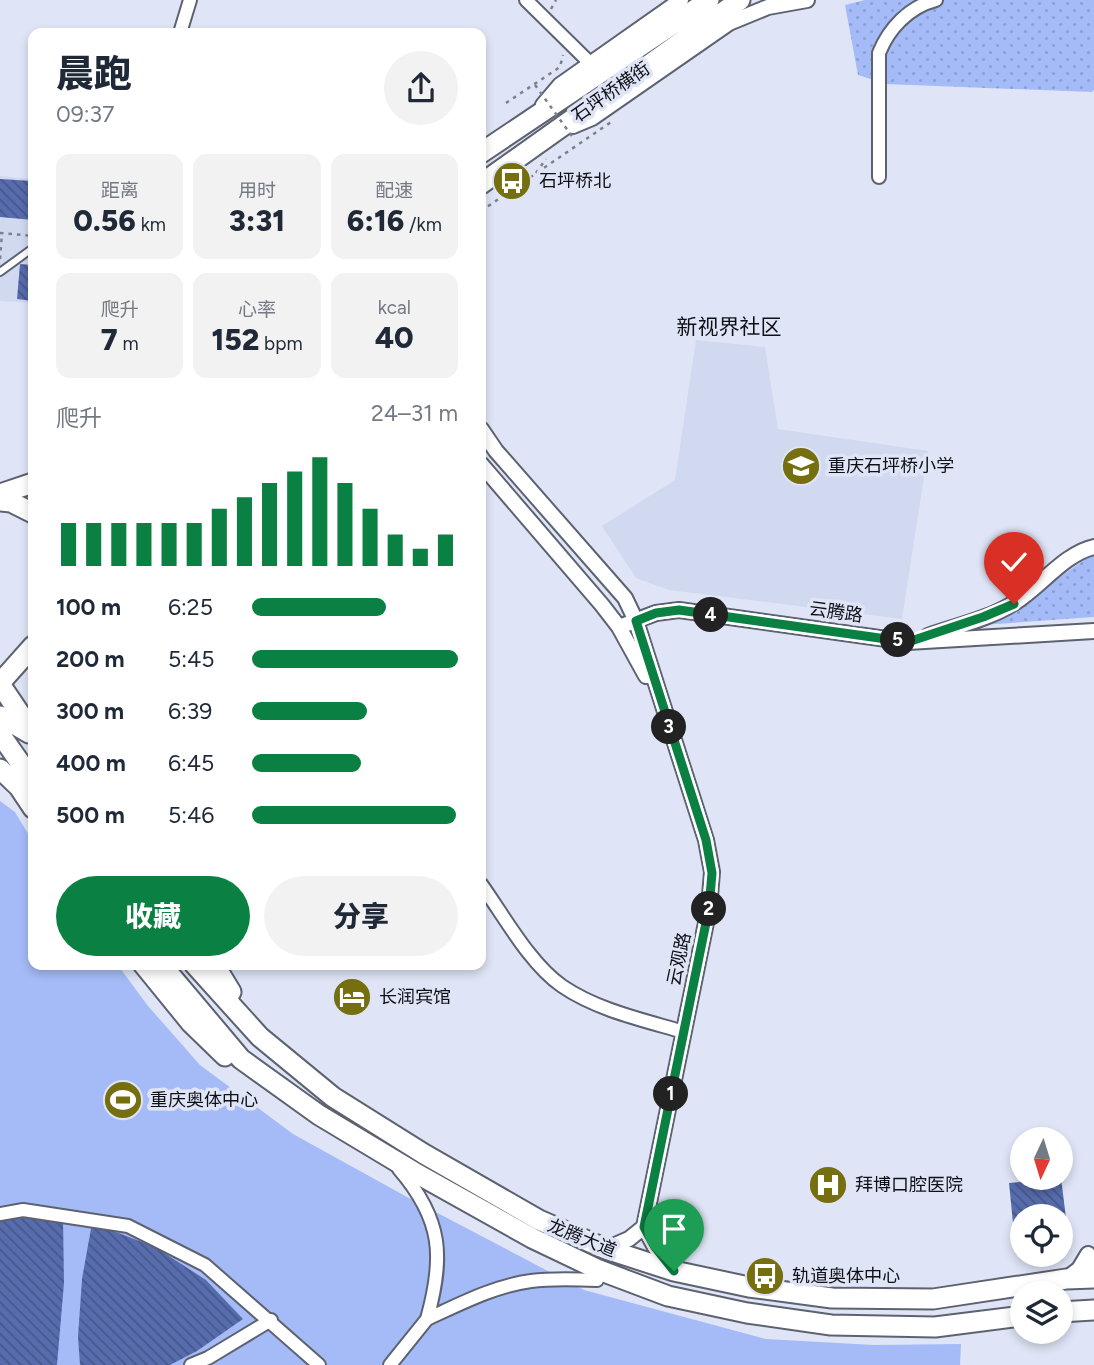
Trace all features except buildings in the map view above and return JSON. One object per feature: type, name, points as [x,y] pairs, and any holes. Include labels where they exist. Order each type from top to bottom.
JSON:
[{"type":"main road","name":"石坪桥横街","points":[[486,150],[709,0]]},
{"type":"main road","name":"石坪桥横街","points":[[486,181],[544,149],[740,0]]},
{"type":"main road","points":[[0,494],[28,485]]},
{"type":"main road","points":[[0,501],[11,502],[28,510]]},
{"type":"main road","points":[[28,652],[0,683],[28,726]]},
{"type":"main road","points":[[0,716],[28,731]]},
{"type":"main road","points":[[0,734],[28,774]]},
{"type":"main road","points":[[0,769],[28,800]]},
{"type":"main road","points":[[148,970],[191,1023],[239,1070],[314,1126],[412,1185],[526,1247],[597,1280],[668,1296]]},
{"type":"main road","name":"龙腾大道","points":[[166,970],[241,1059],[319,1115],[532,1238],[599,1270],[668,1296],[747,1313],[831,1325],[935,1327],[1010,1318]]},
{"type":"main road","name":"龙腾大道","points":[[199,970],[260,1037],[333,1097],[424,1154],[539,1220],[606,1249],[674,1271],[749,1287],[832,1298],[933,1299],[1066,1279],[1094,1278]]},
{"type":"main road","points":[[218,970],[260,1037]]},
{"type":"main road","points":[[1073,1311],[1094,1310]]},
{"type":"street","points":[[182,28],[190,0]]},
{"type":"street","points":[[526,0],[591,64]]},
{"type":"street","points":[[530,121],[560,85],[681,0]]},
{"type":"street","points":[[544,149],[729,23],[768,7],[807,0]]},
{"type":"street","points":[[879,177],[879,53],[885,38],[897,23],[910,12],[936,0]]},
{"type":"street","name":"云观路","points":[[486,436],[625,598],[636,621],[706,840],[712,873],[709,908],[644,1227]]},
{"type":"street","name":"云观路","points":[[486,470],[619,627],[661,702]]},
{"type":"street","points":[[908,642],[1014,604],[1078,553],[1094,547]]},
{"type":"street","name":"云腾路","points":[[619,627],[656,613],[679,610],[908,642],[1094,631]]},
{"type":"street","points":[[486,891],[536,961],[561,985],[596,1004],[684,1032]]},
{"type":"street","points":[[388,1156],[412,1185],[431,1220],[438,1245],[437,1277],[427,1319],[390,1365]]},
{"type":"street","points":[[0,1214],[23,1210],[128,1226],[205,1265],[271,1320],[319,1365]]},
{"type":"street","points":[[606,1249],[644,1227],[655,1247],[674,1271]]},
{"type":"street","points":[[1066,1279],[1092,1255]]},
{"type":"street","points":[[427,1319],[486,1293],[530,1281],[597,1280]]},
{"type":"street","points":[[191,1365],[208,1358],[271,1320]]},
{"type":"lane","points":[[0,272],[28,252]]},
{"type":"path","points":[[506,103],[560,66]]},
{"type":"path","points":[[535,85],[574,139]]},
{"type":"path","points":[[486,208],[618,118]]},
{"type":"path","points":[[534,176],[544,149]]},
{"type":"path","points":[[0,259],[1,233],[28,236]]},
{"type":"shaded area","points":[[865,0],[1094,0],[1094,90],[886,84],[858,75],[845,5]]},
{"type":"shaded area","points":[[0,176],[28,179],[28,303],[0,301]]},
{"type":"shaded area","name":"重庆石坪桥小学","points":[[696,340],[765,347],[778,429],[928,451],[902,619],[669,590],[636,578],[602,526],[675,480]]},
{"type":"shaded area","points":[[1094,555],[1094,617],[983,625],[1021,605]]},
{"type":"shaded area","name":"重庆奥体中心","points":[[0,801],[15,812],[28,834],[28,970],[121,970],[148,1006],[200,1065],[293,1134],[584,1290],[766,1339],[874,1345],[961,1344],[960,1365],[0,1365]]},
{"type":"place","name":"石坪桥北","points":[[512,181]]},
{"type":"place","name":"重庆石坪桥小学","points":[[801,466]]},
{"type":"place","name":"长润宾馆","points":[[352,997]]},
{"type":"place","name":"重庆奥体中心","points":[[123,1100]]},
{"type":"place","name":"拜博口腔医院","points":[[828,1185]]},
{"type":"place","name":"轨道奥体中心","points":[[765,1276]]},
{"type":"district","name":"新视界社区","points":[[729,327]]},
{"type":"route","points":[[674,1271],[655,1247],[644,1227],[709,908],[712,873],[706,840],[636,621],[656,613],[679,610],[908,642],[1014,604]]}]
